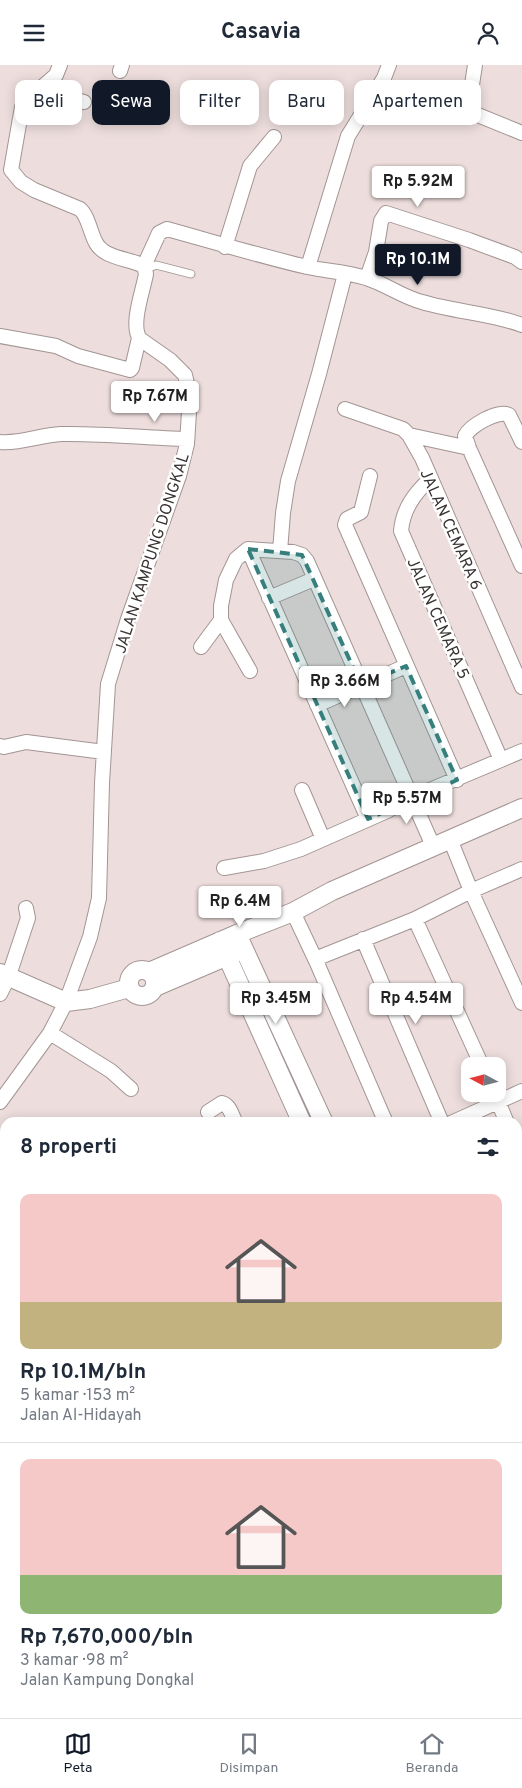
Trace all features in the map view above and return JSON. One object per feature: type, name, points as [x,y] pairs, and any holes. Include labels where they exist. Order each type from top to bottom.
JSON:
[{"type":"street","points":[[50,80],[56,75],[60,65]]},
{"type":"street","points":[[308,267],[348,136],[384,78],[389,65]]},
{"type":"street","points":[[475,65],[468,111],[522,133]]},
{"type":"street","points":[[17,125],[5,169],[34,190],[84,212],[95,242],[101,250],[145,268]]},
{"type":"street","points":[[225,247],[250,166],[274,137]]},
{"type":"street","points":[[367,278],[376,252],[382,221],[386,213],[469,240],[515,257],[522,262]]},
{"type":"street","points":[[0,336],[56,346],[78,356],[130,370],[139,338],[136,325],[146,274],[145,268],[159,233],[167,229],[225,247],[308,267],[367,278],[420,302],[494,316],[522,325]]},
{"type":"street","points":[[280,551],[288,481],[345,274]]},
{"type":"street","name":"JALAN KAMPUNG DONGKAL","points":[[0,1102],[50,1033],[66,1003],[90,937],[99,898],[108,684],[128,619],[179,476],[188,439],[190,396],[185,375],[170,360],[139,338]]},
{"type":"street","points":[[345,409],[403,429],[410,435],[469,448]]},
{"type":"street","points":[[522,442],[509,415],[501,413],[476,425],[466,433],[465,440],[522,567]]},
{"type":"street","points":[[0,442],[12,443],[33,437],[60,434],[188,439]]},
{"type":"street","name":"JALAN CEMARA 6","points":[[410,435],[422,458],[522,687]]},
{"type":"street","points":[[370,475],[361,512],[347,519],[346,525],[457,780]]},
{"type":"street","name":"JALAN CEMARA 5","points":[[430,479],[408,505],[401,531],[501,760]]},
{"type":"street","points":[[248,549],[368,819]]},
{"type":"street","points":[[250,671],[221,620],[221,606],[226,580],[236,559],[248,549],[280,551],[302,555],[307,561],[433,846]]},
{"type":"street","points":[[269,598],[314,579]]},
{"type":"street","points":[[201,647],[221,620]]},
{"type":"street","points":[[317,705],[406,666]]},
{"type":"street","points":[[0,745],[4,747],[26,742],[104,752]]},
{"type":"street","points":[[224,868],[264,861],[301,849],[411,798],[522,751]]},
{"type":"street","points":[[302,789],[323,839]]},
{"type":"street","points":[[4,975],[66,1003],[90,999],[129,988],[128,981],[131,975],[137,971],[143,970],[152,979],[223,949],[240,941],[262,925],[332,891],[433,846],[453,845],[522,808]]},
{"type":"street","points":[[453,845],[471,891],[522,1003]]},
{"type":"street","points":[[315,959],[415,919],[471,891],[522,869]]},
{"type":"street","points":[[0,994],[4,975],[28,918],[26,908]]},
{"type":"street","points":[[292,912],[315,959],[383,1117]]},
{"type":"street","points":[[415,919],[478,1057]]},
{"type":"street","points":[[363,939],[439,1117]]},
{"type":"street","points":[[240,941],[321,1117]]},
{"type":"street","points":[[223,949],[299,1117]]},
{"type":"street","points":[[50,1033],[111,1071],[131,1089]]},
{"type":"street","points":[[506,1095],[522,1091]]},
{"type":"street","points":[[208,1112],[222,1103],[228,1105],[233,1117]]},
{"type":"street","points":[[462,1117],[487,1103]]},
{"type":"street","points":[[498,1103],[504,1117]]},
{"type":"lane","points":[[145,268],[156,265],[191,274]]},
{"type":"highlighted area","points":[[248,549],[302,555],[361,685],[406,666],[457,780],[368,819]]}]
